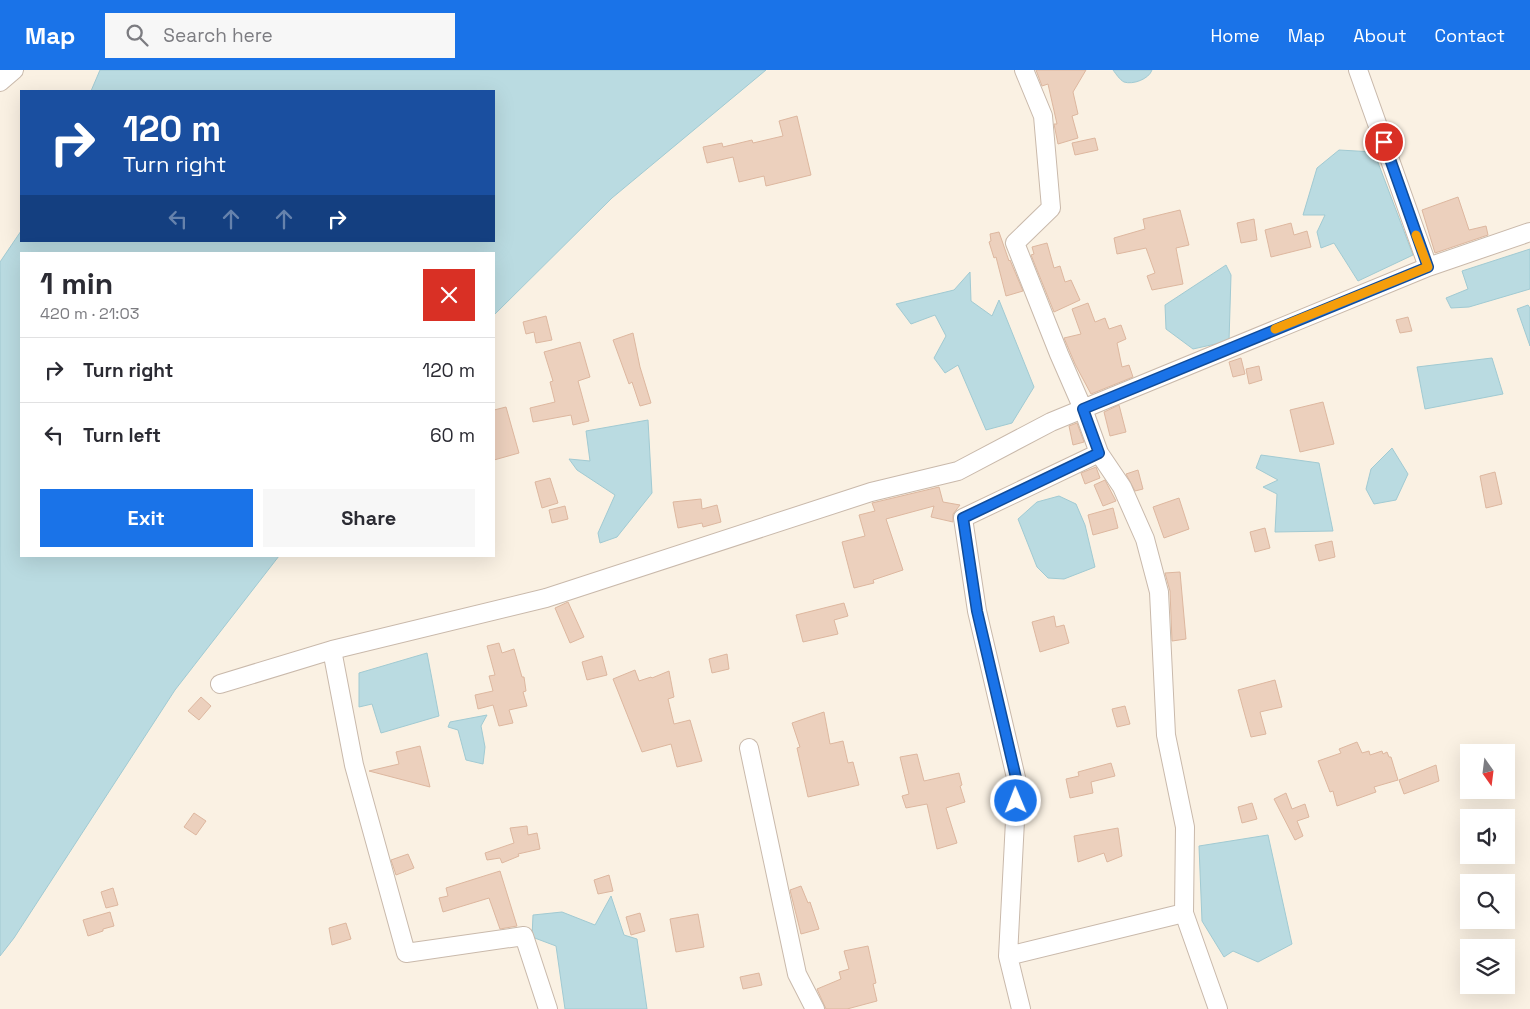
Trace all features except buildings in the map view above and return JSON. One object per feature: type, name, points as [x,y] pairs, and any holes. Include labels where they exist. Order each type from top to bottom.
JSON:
[{"type":"street","points":[[0,82],[14,70]]},
{"type":"street","points":[[1358,70],[1428,267]]},
{"type":"street","points":[[1024,71],[1043,116],[1051,208],[1015,243],[1099,453],[1122,487],[1145,539],[1159,592],[1166,735],[1185,827],[1184,913],[1218,1009]]},
{"type":"street","points":[[220,684],[332,650],[546,598],[871,492],[958,471],[1051,422],[1428,267],[1530,232]]},
{"type":"street","points":[[1021,1009],[1008,956],[1017,782],[977,611],[963,518],[1099,453]]},
{"type":"street","points":[[332,650],[354,765],[406,953],[524,936],[548,1009]]},
{"type":"street","points":[[749,748],[797,974],[815,1009]]},
{"type":"street","points":[[1008,956],[1184,913]]},
{"type":"water","points":[[100,70],[766,70],[612,198],[495,314],[495,252],[20,252],[20,557],[278,557],[175,690],[14,938],[0,956],[0,262],[20,232],[20,242],[495,242],[495,90],[91,90]]},
{"type":"water","points":[[1113,70],[1152,70],[1144,79],[1128,83],[1121,80]]},
{"type":"water","points":[[1339,150],[1374,152],[1413,255],[1358,281],[1334,243],[1321,248],[1317,232],[1325,215],[1303,215],[1317,168]]},
{"type":"water","points":[[1530,249],[1530,289],[1469,307],[1451,308],[1446,298],[1468,289],[1462,271]]},
{"type":"water","points":[[1226,265],[1231,275],[1229,341],[1193,349],[1166,329],[1165,305]]},
{"type":"water","points":[[970,272],[971,301],[992,316],[999,300],[1034,387],[1012,423],[986,430],[958,365],[945,373],[934,358],[946,336],[935,315],[911,324],[896,304],[954,290]]},
{"type":"water","points":[[1528,305],[1530,308],[1530,346],[1517,309]]},
{"type":"water","points":[[1492,358],[1503,394],[1425,409],[1417,367]]},
{"type":"water","points":[[648,420],[652,493],[617,537],[600,543],[598,533],[615,495],[577,470],[569,459],[590,461],[586,431]]},
{"type":"water","points":[[1392,448],[1408,474],[1396,500],[1374,504],[1366,489],[1371,469]]},
{"type":"water","points":[[1261,455],[1319,463],[1333,531],[1275,532],[1277,494],[1263,487],[1278,480],[1256,468]]},
{"type":"water","points":[[1059,496],[1076,504],[1085,525],[1095,567],[1064,579],[1048,578],[1037,567],[1018,519],[1037,502]]},
{"type":"water","points":[[427,653],[439,716],[381,733],[372,704],[359,707],[359,673]]},
{"type":"water","points":[[487,715],[481,726],[485,747],[483,764],[466,760],[458,730],[448,727],[450,722]]},
{"type":"water","points":[[1268,835],[1292,944],[1258,962],[1233,951],[1224,957],[1202,921],[1199,846]]},
{"type":"water","points":[[611,896],[624,935],[637,939],[647,1009],[565,1009],[556,946],[532,937],[533,915],[562,912],[595,925]]},
{"type":"slow traffic","points":[[1275,329],[1428,267],[1416,235]]},
{"type":"route","points":[[1016,801],[1017,782],[977,611],[963,518],[1099,453],[1083,409],[1428,267],[1384,142]]}]
